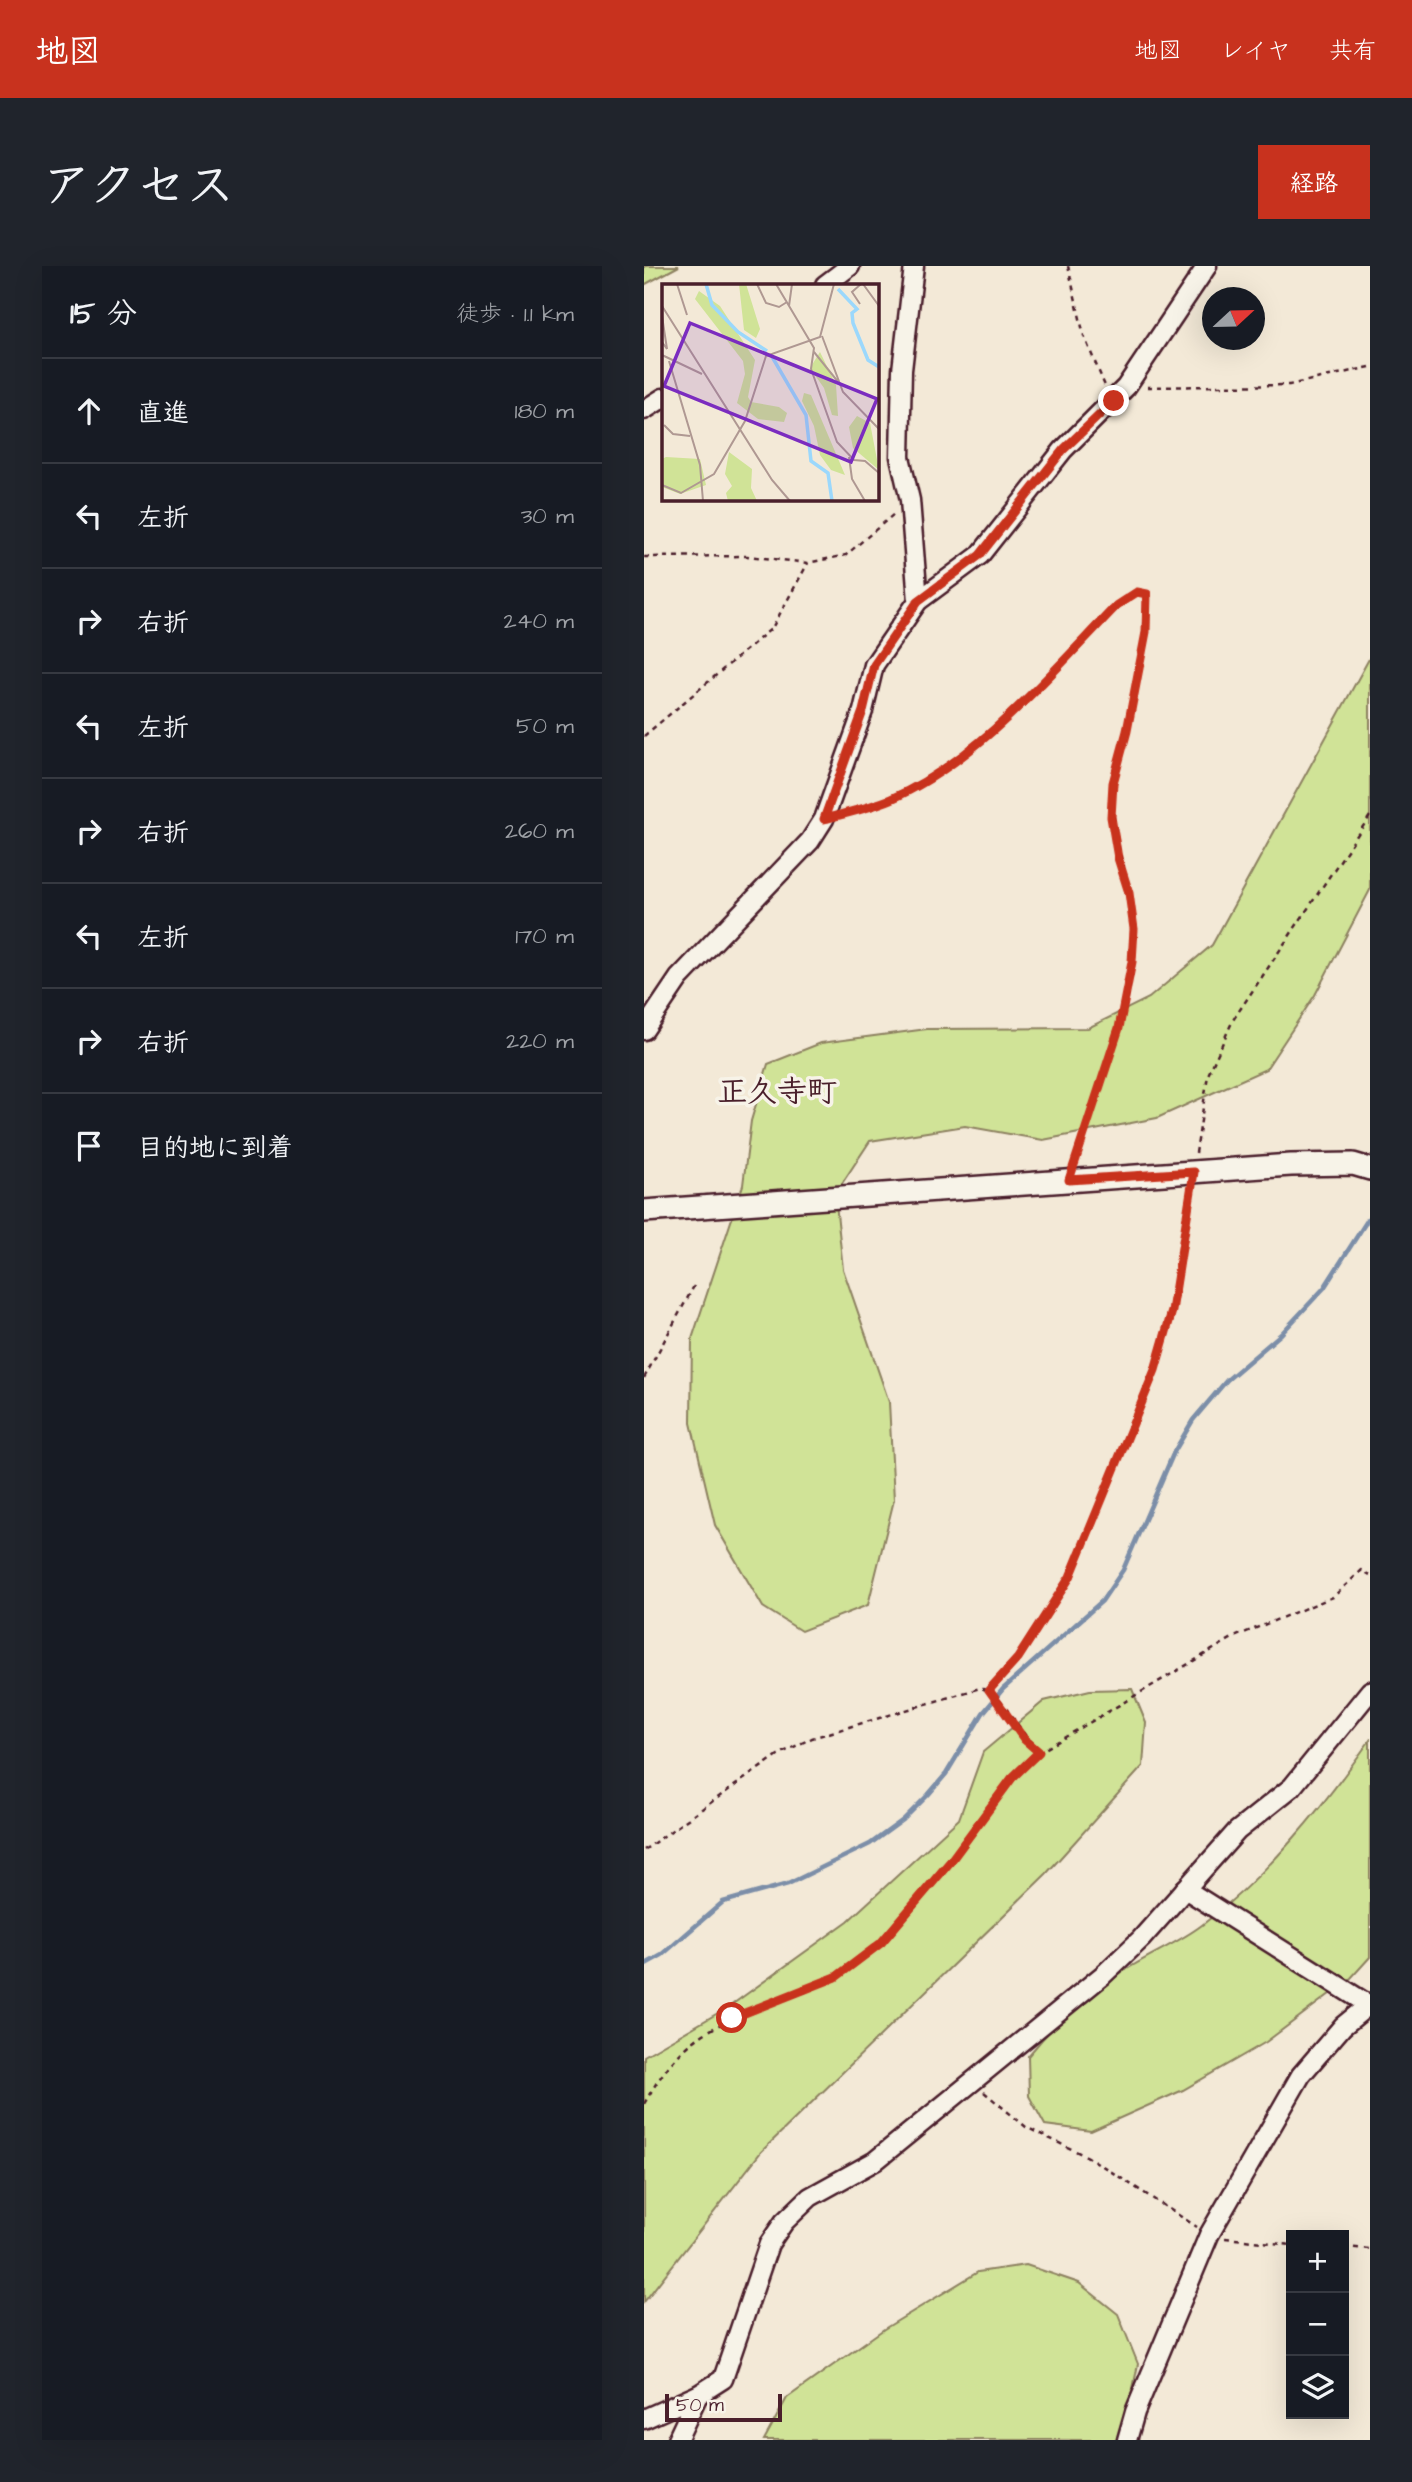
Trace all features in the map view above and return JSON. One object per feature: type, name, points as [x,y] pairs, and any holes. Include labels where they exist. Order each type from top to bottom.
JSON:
[{"type":"street","points":[[826,284],[849,266]]},
{"type":"street","points":[[914,266],[902,370],[901,445],[911,500],[918,601]]},
{"type":"street","points":[[644,1030],[679,978],[810,841],[824,819],[863,711],[874,665],[918,601],[980,555],[1063,450],[1120,394],[1207,266]]},
{"type":"street","points":[[644,410],[662,399]]},
{"type":"street","points":[[644,1211],[1291,1165],[1353,1164],[1370,1169]]},
{"type":"street","points":[[644,2419],[698,2395],[723,2379],[769,2244],[784,2222],[810,2197],[875,2161],[1103,1975],[1141,1939],[1237,1831],[1292,1787],[1370,1690]]},
{"type":"street","points":[[1126,2440],[1209,2235],[1301,2075],[1343,2026],[1370,2004],[1185,1889]]},
{"type":"street","points":[[677,2440],[698,2395]]},
{"type":"path","points":[[1068,266],[1084,336],[1108,394],[1289,386],[1370,367]]},
{"type":"path","points":[[644,557],[747,556],[808,563],[846,555],[911,500]]},
{"type":"path","points":[[644,736],[772,628],[808,563]]},
{"type":"path","points":[[824,819],[891,799],[939,771],[1010,715],[1117,605],[1137,592],[1147,594],[1146,632],[1127,731],[1113,783],[1111,817],[1118,858],[1129,893],[1134,929],[1132,962],[1119,1028],[1069,1180]]},
{"type":"path","points":[[989,1690],[1018,1658],[1070,1577],[1155,1370],[1172,1311],[1208,1075],[1233,1020],[1370,816]]},
{"type":"path","points":[[644,1378],[694,1286]]},
{"type":"path","points":[[644,2104],[674,2059],[695,2038],[732,2018],[836,1977],[881,1943],[950,1862],[1012,1778],[1039,1752],[1234,1637],[1333,1597],[1362,1570],[1370,1575]]},
{"type":"path","points":[[644,1850],[778,1755],[812,1738],[980,1688],[989,1690],[999,1700],[1024,1739],[1039,1752]]},
{"type":"path","points":[[973,2083],[1026,2127],[1090,2158],[1209,2235],[1247,2243],[1286,2245]]},
{"type":"path","points":[[1349,2247],[1370,2249]]},
{"type":"green space","points":[[644,266],[679,266],[644,285]]},
{"type":"green space","points":[[1370,657],[1370,890],[1315,995],[1266,1069],[1157,1118],[1043,1140],[965,1126],[870,1141],[835,1194],[843,1269],[889,1402],[894,1500],[868,1605],[801,1631],[763,1607],[715,1525],[691,1423],[692,1339],[743,1185],[751,1121],[768,1064],[821,1043],[927,1029],[1088,1028],[1149,998],[1212,945]]},
{"type":"green space","points":[[1132,1689],[1146,1723],[1143,1766],[1046,1874],[761,2152],[644,2302],[644,2056],[730,2006],[848,1921],[959,1819],[983,1752],[1044,1701],[1090,1690]]},
{"type":"green space","points":[[1370,1740],[1370,1957],[1351,1978],[1266,2042],[1183,2090],[1091,2131],[1045,2125],[1029,2096],[1028,2056],[1063,2017],[1089,1995],[1132,1966],[1194,1931],[1250,1884],[1313,1815]]},
{"type":"green space","points":[[1026,2265],[1079,2283],[1118,2314],[1138,2364],[1126,2423],[1119,2440],[764,2440],[787,2398],[884,2329],[978,2272]]},
{"type":"waterway","points":[[644,1965],[662,1955],[723,1902],[788,1884],[870,1844],[903,1820],[928,1795],[946,1774],[983,1713],[1003,1689],[1102,1601],[1123,1570],[1174,1452],[1193,1420],[1227,1380],[1281,1334],[1324,1288],[1370,1216]]},
{"type":"district","name":"正久寺町","points":[[777,1092]]},
{"type":"route","points":[[732,2018],[836,1977],[881,1943],[950,1862],[1012,1778],[1039,1752],[1024,1739],[999,1700],[989,1690],[1018,1658],[1070,1577],[1155,1370],[1172,1311],[1194,1172],[1069,1180],[1119,1028],[1132,962],[1134,929],[1129,893],[1118,858],[1111,817],[1113,783],[1127,731],[1146,632],[1147,594],[1137,592],[1117,605],[1010,715],[939,771],[891,799],[824,819],[863,711],[874,665],[918,601],[980,555],[1063,450],[1114,401]]}]
